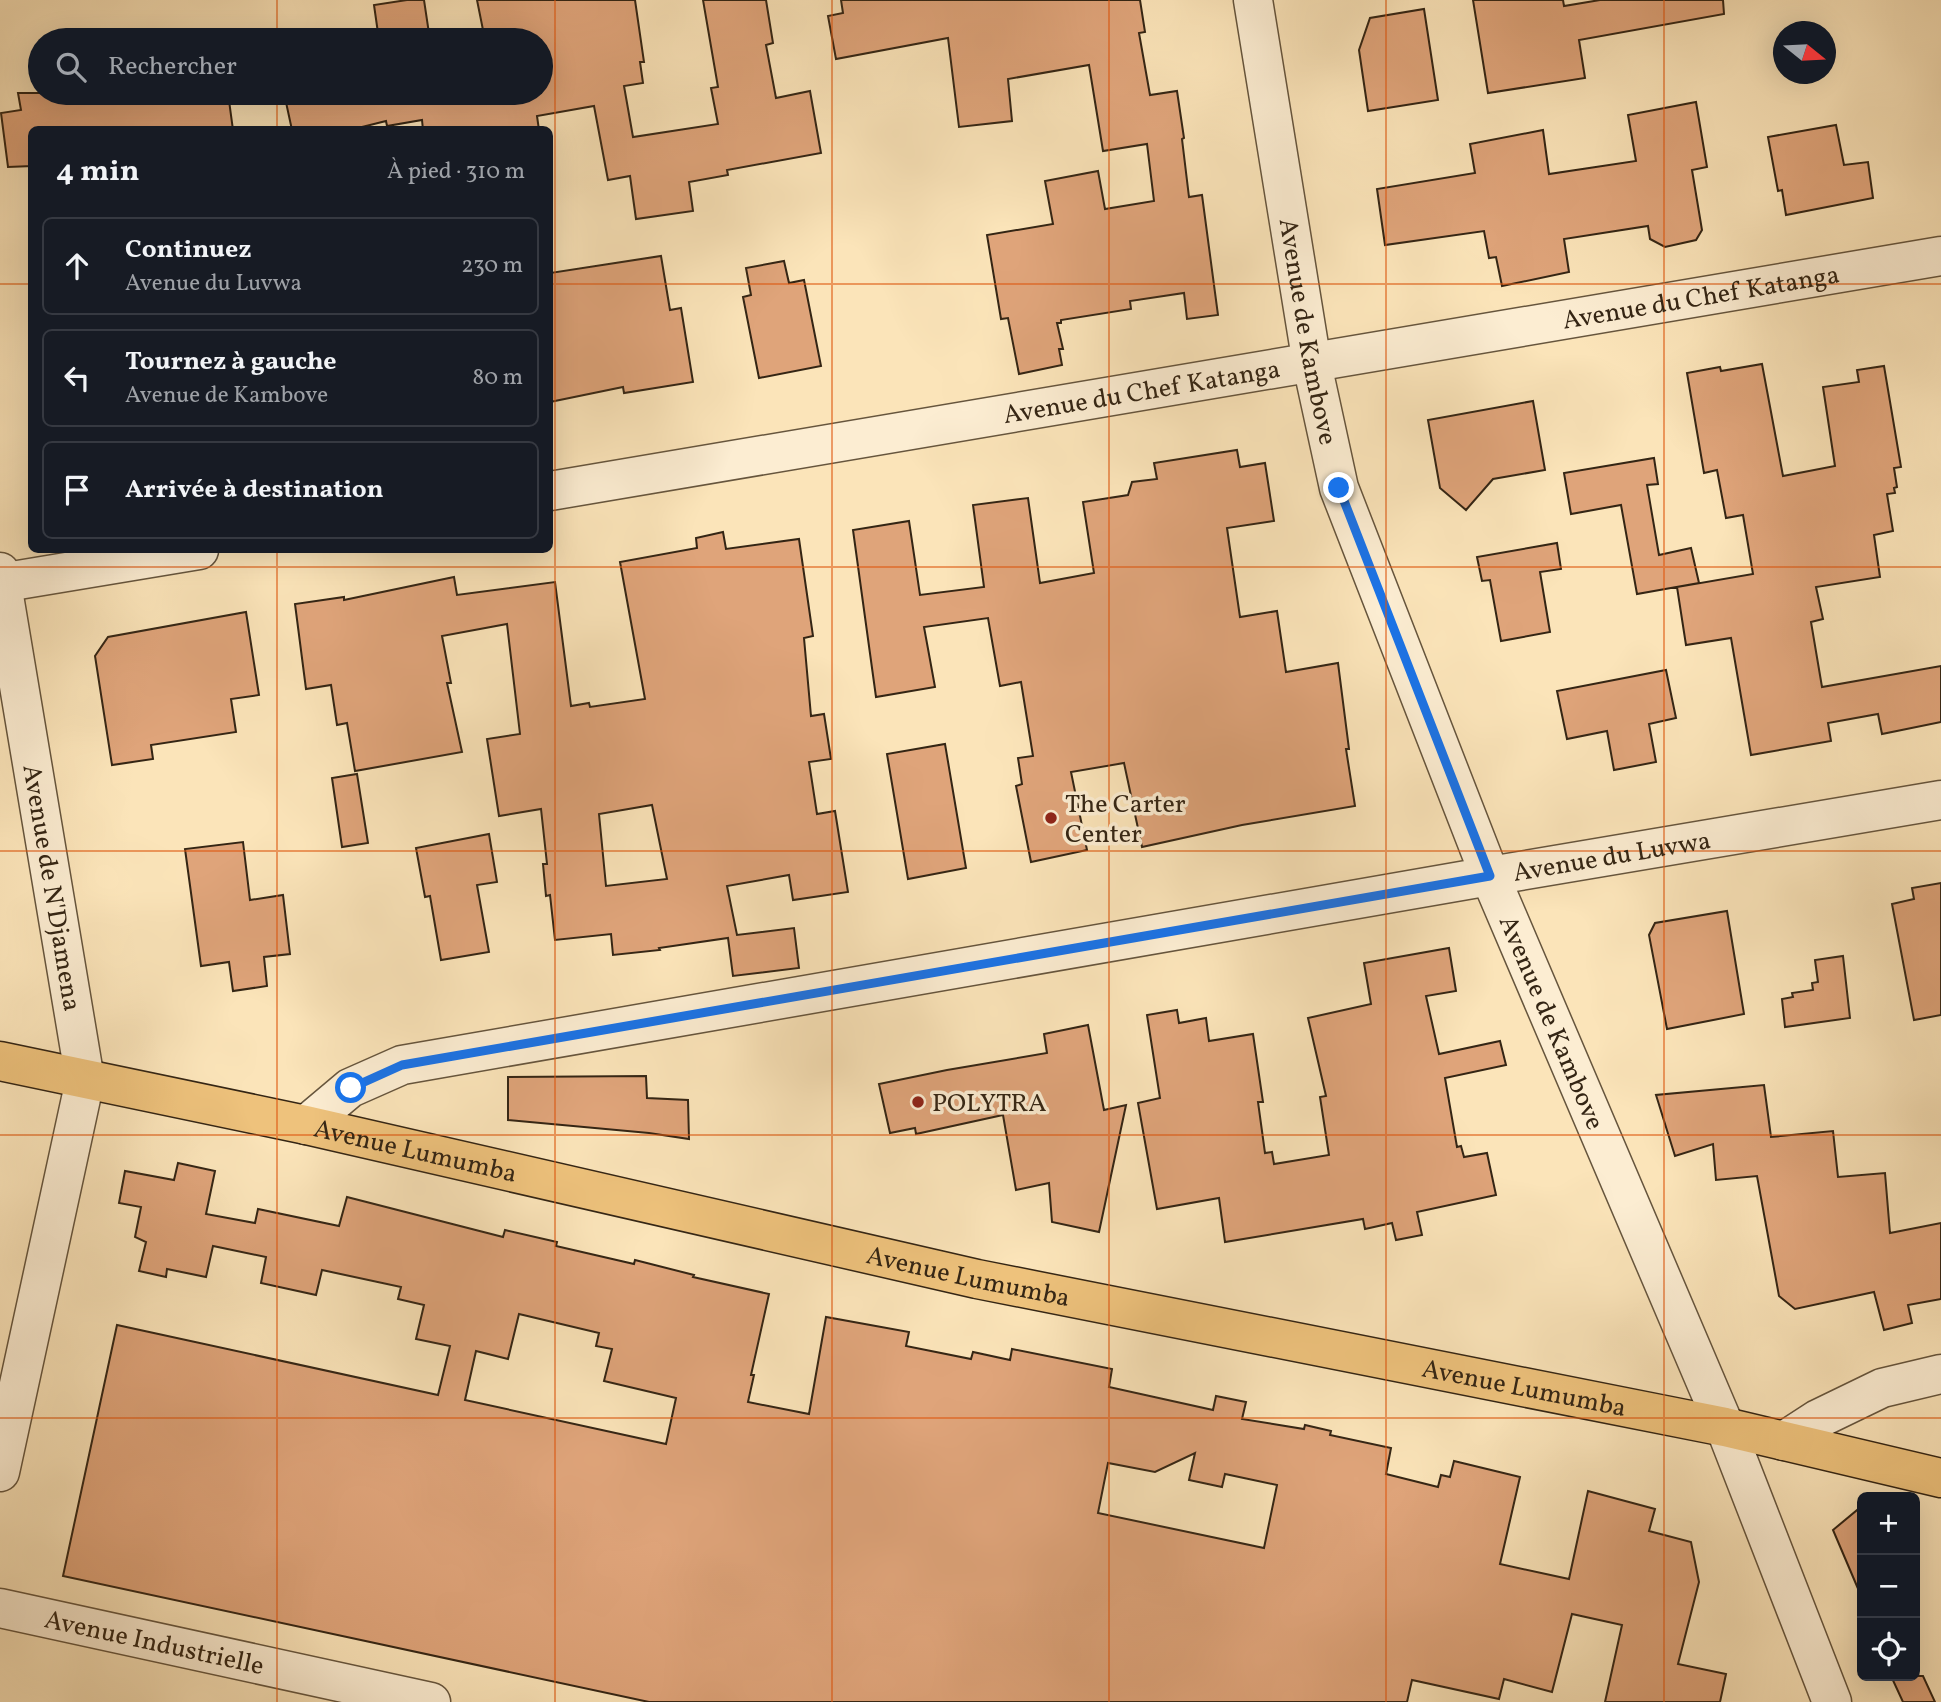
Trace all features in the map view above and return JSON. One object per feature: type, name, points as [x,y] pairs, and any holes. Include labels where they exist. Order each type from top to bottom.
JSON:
[{"type":"highway","name":"Avenue Lumumba","points":[[0,1061],[306,1125],[977,1279],[1725,1427],[1941,1478]]},
{"type":"street","name":"Avenue de Kambove","points":[[1254,0],[1312,364],[1339,488],[1490,876],[1725,1427],[1832,1702]]},
{"type":"street","name":"Avenue du Chef Katanga","points":[[553,490],[1941,256]]},
{"type":"street","points":[[1,579],[179,553]]},
{"type":"street","name":"Avenue de N'Djamena","points":[[1,579],[85,1080]]},
{"type":"street","name":"Avenue du Luvwa","points":[[306,1125],[351,1088],[402,1065],[1941,800]]},
{"type":"street","points":[[0,1472],[85,1080]]},
{"type":"street","points":[[1784,1441],[1818,1419],[1882,1388],[1941,1374]]},
{"type":"street","name":"Avenue Industrielle","points":[[0,1608],[431,1702]]},
{"type":"building","points":[[424,0],[428,28],[377,28],[374,5]]},
{"type":"building","points":[[477,0],[635,0],[644,62],[640,62],[643,83],[624,86],[633,137],[718,124],[711,88],[718,87],[703,0],[766,0],[773,43],[766,45],[776,98],[810,91],[821,153],[727,170],[728,175],[689,182],[693,211],[636,219],[630,176],[608,180],[594,106],[537,116],[538,126],[423,126],[422,120],[387,126],[386,121],[366,126],[291,126],[287,105],[553,105],[553,28],[483,28]]},
{"type":"building","points":[[841,0],[1140,0],[1145,32],[1139,33],[1150,95],[1177,91],[1189,197],[1202,195],[1218,315],[1187,319],[1184,293],[1130,301],[1131,309],[1061,320],[1061,323],[1057,323],[1063,349],[1059,349],[1062,365],[1019,374],[1008,318],[1001,319],[987,235],[1053,224],[1045,181],[1098,171],[1105,209],[1154,201],[1147,144],[1103,151],[1089,65],[1008,79],[1012,121],[959,127],[948,38],[836,59],[828,16],[843,13]]},
{"type":"building","points":[[1473,0],[1563,0],[1564,6],[1600,0],[1723,0],[1724,14],[1579,40],[1585,78],[1488,93]]},
{"type":"building","points":[[1424,9],[1438,100],[1368,111],[1359,50],[1370,18]]},
{"type":"building","points":[[18,93],[28,93],[28,105],[230,105],[232,126],[28,126],[28,166],[8,167],[1,113],[21,110]]},
{"type":"building","points":[[1696,102],[1707,167],[1692,170],[1702,230],[1696,240],[1665,247],[1650,239],[1648,226],[1564,239],[1569,272],[1502,286],[1496,257],[1489,258],[1484,231],[1385,245],[1377,189],[1475,173],[1470,144],[1543,130],[1549,174],[1636,161],[1628,115]]},
{"type":"building","points":[[1836,125],[1844,165],[1868,162],[1873,198],[1786,215],[1782,190],[1778,191],[1768,137]]},
{"type":"building","points":[[661,256],[670,310],[681,308],[693,382],[624,393],[623,387],[553,401],[553,273]]},
{"type":"building","points":[[784,261],[789,283],[804,280],[821,366],[759,378],[743,297],[751,295],[746,268]]},
{"type":"building","points":[[1762,364],[1783,476],[1835,466],[1823,387],[1859,382],[1857,370],[1884,366],[1901,467],[1894,468],[1897,487],[1894,488],[1895,493],[1887,494],[1893,531],[1874,535],[1880,577],[1816,587],[1823,619],[1811,622],[1822,687],[1941,666],[1941,722],[1882,734],[1878,714],[1828,723],[1831,741],[1751,755],[1731,638],[1686,645],[1677,587],[1753,574],[1743,515],[1726,518],[1717,470],[1704,473],[1687,373]]},
{"type":"building","points":[[1533,401],[1545,470],[1493,479],[1466,510],[1440,488],[1428,420]]},
{"type":"building","points":[[1237,450],[1240,467],[1265,463],[1274,521],[1227,528],[1240,617],[1277,611],[1286,672],[1338,663],[1349,749],[1346,749],[1355,806],[1242,825],[1142,847],[1124,763],[1071,772],[1087,850],[1031,862],[1016,786],[1022,784],[1018,758],[1033,756],[1021,682],[1000,686],[988,618],[924,627],[935,687],[876,697],[853,530],[909,521],[920,595],[984,587],[973,505],[1028,498],[1040,583],[1094,573],[1083,502],[1128,495],[1132,482],[1157,479],[1154,463]]},
{"type":"building","points":[[1654,458],[1658,484],[1647,485],[1659,555],[1691,548],[1699,583],[1637,594],[1621,505],[1571,514],[1564,473]]},
{"type":"building","points":[[723,532],[726,549],[799,539],[813,636],[804,638],[811,716],[824,714],[831,759],[809,762],[817,814],[835,811],[848,892],[793,900],[789,875],[727,886],[737,935],[794,928],[799,968],[733,976],[728,938],[613,955],[611,934],[555,940],[550,895],[546,896],[543,864],[547,864],[541,809],[499,816],[487,739],[520,734],[507,624],[442,636],[451,683],[447,683],[462,752],[355,771],[347,723],[337,725],[331,685],[306,689],[295,604],[344,597],[344,600],[454,577],[457,595],[555,582],[571,706],[589,703],[590,707],[645,699],[620,562],[697,548],[696,538]],"holes":[[[652,805],[667,879],[606,886],[599,814]]]},
{"type":"building","points":[[1557,543],[1561,569],[1540,572],[1550,632],[1501,641],[1490,580],[1482,581],[1477,557]]},
{"type":"building","points":[[246,612],[259,695],[231,699],[236,732],[151,745],[153,759],[112,765],[95,656],[108,637]]},
{"type":"building","points":[[1666,670],[1676,718],[1649,724],[1656,762],[1614,770],[1607,731],[1567,739],[1557,691]]},
{"type":"building","points":[[945,744],[966,868],[908,879],[887,754]]},
{"type":"building","points":[[357,774],[368,843],[342,847],[332,778]]},
{"type":"building","points":[[489,834],[497,882],[477,885],[489,952],[441,960],[430,896],[425,897],[416,848]]},
{"type":"building","points":[[243,842],[250,900],[283,895],[290,954],[264,957],[267,986],[233,991],[229,962],[201,966],[185,849]]},
{"type":"building","points":[[1941,883],[1941,1015],[1914,1020],[1892,904],[1914,899],[1912,888]]},
{"type":"building","points":[[1727,911],[1744,1014],[1667,1029],[1649,935],[1655,923]]},
{"type":"building","points":[[1449,948],[1456,991],[1426,996],[1439,1054],[1500,1041],[1506,1065],[1445,1078],[1457,1147],[1461,1146],[1464,1157],[1487,1153],[1496,1195],[1417,1212],[1422,1235],[1396,1240],[1392,1223],[1365,1229],[1363,1219],[1225,1242],[1219,1198],[1157,1209],[1138,1103],[1160,1098],[1147,1015],[1177,1010],[1179,1023],[1206,1018],[1209,1041],[1253,1034],[1263,1102],[1258,1102],[1265,1153],[1272,1152],[1274,1164],[1329,1155],[1320,1097],[1326,1096],[1308,1018],[1371,1004],[1364,963]]},
{"type":"building","points":[[1843,956],[1850,1018],[1785,1027],[1782,999],[1793,997],[1792,993],[1813,990],[1812,983],[1818,982],[1815,960]]},
{"type":"building","points":[[1088,1025],[1104,1110],[1126,1105],[1099,1232],[1052,1222],[1049,1183],[1016,1190],[1003,1115],[916,1134],[915,1128],[890,1133],[879,1084],[1047,1053],[1044,1034]]},
{"type":"building","points":[[646,1076],[647,1098],[688,1100],[689,1139],[508,1120],[508,1077]]},
{"type":"building","points":[[1764,1085],[1771,1137],[1833,1131],[1838,1177],[1885,1173],[1890,1233],[1941,1223],[1941,1299],[1908,1305],[1912,1323],[1884,1330],[1874,1292],[1795,1309],[1779,1296],[1757,1176],[1716,1180],[1713,1144],[1675,1156],[1656,1095]]},
{"type":"building","points":[[178,1163],[215,1171],[206,1214],[255,1223],[258,1209],[339,1226],[347,1197],[503,1237],[505,1230],[557,1242],[556,1246],[634,1264],[635,1260],[694,1275],[693,1277],[769,1294],[751,1375],[754,1375],[748,1402],[809,1414],[826,1317],[909,1332],[906,1346],[971,1359],[973,1352],[1010,1360],[1012,1349],[1112,1369],[1109,1387],[1213,1410],[1216,1396],[1246,1402],[1242,1419],[1304,1429],[1305,1425],[1331,1431],[1330,1435],[1391,1448],[1386,1474],[1438,1487],[1441,1475],[1450,1477],[1454,1461],[1520,1477],[1500,1564],[1569,1579],[1588,1491],[1655,1509],[1649,1531],[1691,1542],[1699,1582],[1678,1664],[1726,1674],[1720,1702],[1605,1702],[1622,1625],[1572,1614],[1552,1692],[1504,1679],[1499,1699],[1412,1680],[1407,1702],[649,1702],[63,1576],[117,1325],[438,1395],[450,1346],[416,1339],[424,1305],[398,1299],[401,1287],[322,1270],[316,1295],[261,1283],[266,1257],[213,1246],[206,1277],[167,1269],[166,1277],[139,1271],[146,1242],[135,1237],[141,1207],[119,1203],[125,1171],[174,1180]],"holes":[[[519,1314],[599,1333],[596,1346],[612,1349],[604,1381],[676,1398],[666,1444],[465,1400],[476,1351],[508,1359]],[[1195,1453],[1189,1480],[1222,1487],[1225,1474],[1277,1485],[1264,1548],[1098,1513],[1108,1463],[1155,1472]]]},
{"type":"building","points":[[1857,1510],[1857,1586],[1833,1530]]},
{"type":"building","points":[[1920,1676],[1923,1676],[1935,1702],[1903,1702],[1893,1681],[1920,1681]]},
{"type":"place","name":"The Carter Center","points":[[1051,818]]},
{"type":"place","name":"POLYTRA","points":[[918,1102]]},
{"type":"route","points":[[351,1088],[402,1065],[1490,876],[1339,488]]}]
